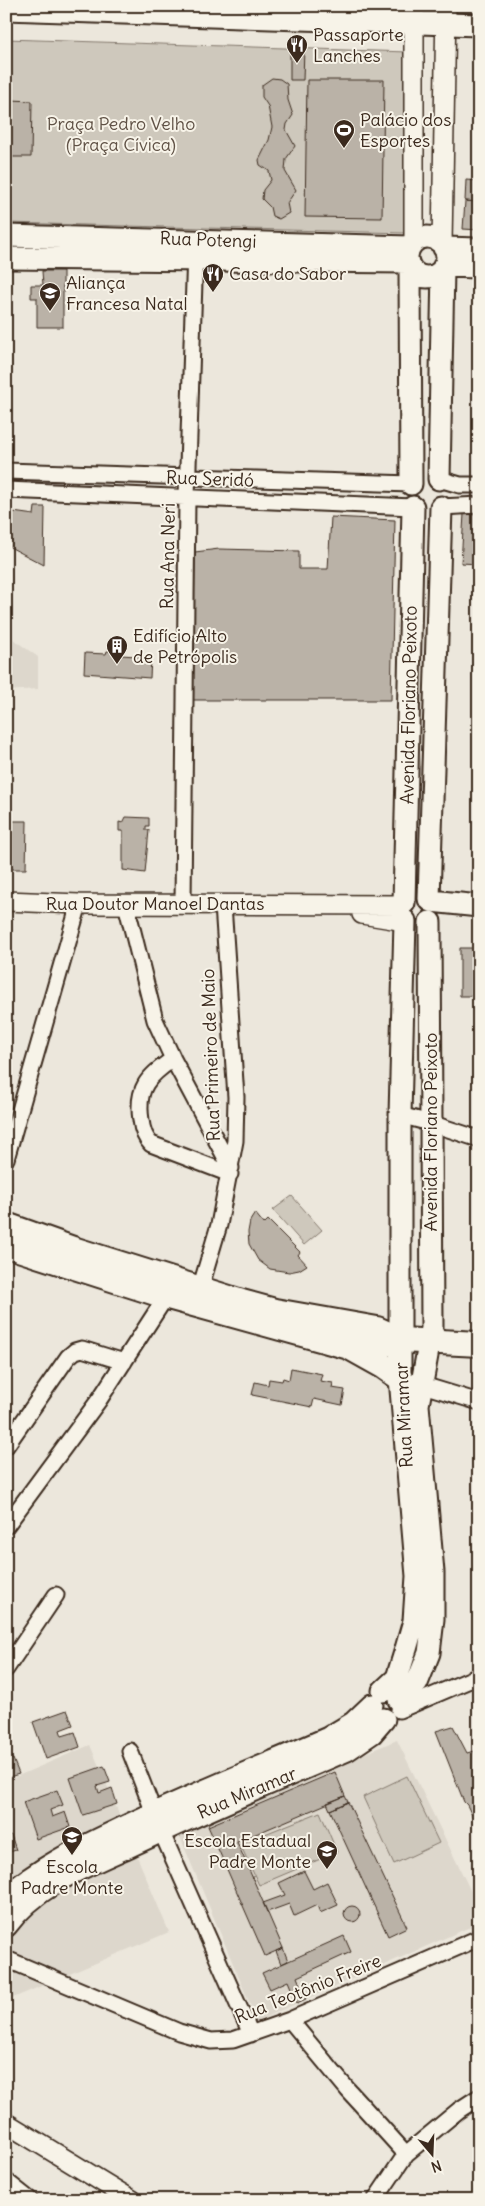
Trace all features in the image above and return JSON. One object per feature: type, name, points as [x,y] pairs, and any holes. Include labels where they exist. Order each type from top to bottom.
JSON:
[{"type":"main road","points":[[6,9],[446,15],[479,25]]},
{"type":"main road","name":"Rua Potengi","points":[[6,236],[87,237],[195,250],[410,254]]},
{"type":"main road","points":[[87,237],[87,259]]},
{"type":"main road","points":[[412,484],[421,476],[428,475],[439,479],[443,484],[446,496],[441,507],[430,513],[418,511],[413,507],[408,496],[412,484],[409,378],[410,254],[425,237],[432,238],[443,256],[439,479]]},
{"type":"main road","points":[[443,256],[479,249]]},
{"type":"main road","name":"Rua Potengi","points":[[6,258],[87,259],[195,250]]},
{"type":"main road","points":[[410,254],[417,274],[428,276],[439,272],[443,256]]},
{"type":"main road","points":[[443,256],[479,267]]},
{"type":"main road","points":[[409,378],[442,378]]},
{"type":"main road","name":"Avenida Floriano Peixoto","points":[[401,1340],[400,1115],[413,507]]},
{"type":"main road","name":"Avenida Floriano Peixoto","points":[[430,1342],[430,911],[441,507]]},
{"type":"main road","points":[[479,906],[430,911],[418,927],[413,927],[404,912],[416,895],[430,911],[479,915]]},
{"type":"main road","points":[[6,1225],[73,1249],[171,1290],[200,1289],[275,1310],[377,1329],[401,1340]]},
{"type":"main road","points":[[6,1245],[171,1290],[349,1347],[400,1378]]},
{"type":"main road","points":[[349,1347],[378,1346],[401,1340],[479,1344]]},
{"type":"main road","name":"Rua Miramar","points":[[388,1705],[414,1621],[417,1576],[400,1378],[401,1340]]},
{"type":"main road","name":"Rua Miramar","points":[[6,1897],[27,1878],[54,1861],[157,1821],[328,1738],[388,1705],[416,1683],[429,1653],[433,1619],[433,1572],[418,1405],[430,1342]]},
{"type":"main road","name":"Rua Miramar","points":[[6,1926],[42,1890],[157,1821]]},
{"type":"street","points":[[410,254],[414,144],[414,15]]},
{"type":"street","points":[[443,256],[446,15]]},
{"type":"street","points":[[414,144],[444,144]]},
{"type":"street","name":"Rua Ana Neri","points":[[183,904],[187,497],[195,250]]},
{"type":"street","name":"Rua Seridó","points":[[6,471],[412,484]]},
{"type":"street","points":[[81,473],[81,492]]},
{"type":"street","points":[[439,479],[460,485],[479,485]]},
{"type":"street","name":"Rua Seridó","points":[[6,490],[413,507]]},
{"type":"street","points":[[441,507],[479,506]]},
{"type":"street","name":"Rua Doutor Manoel Dantas","points":[[6,902],[223,905],[304,904],[404,912]]},
{"type":"street","points":[[6,1159],[79,904]]},
{"type":"street","points":[[126,904],[155,1020],[230,1171]]},
{"type":"street","name":"Rua Primeiro de Maio","points":[[200,1289],[219,1225],[235,1141],[236,1097],[223,905]]},
{"type":"street","points":[[173,1059],[155,1071],[143,1089],[139,1100],[145,1136],[151,1144],[230,1171]]},
{"type":"street","points":[[400,1115],[430,1122],[479,1139]]},
{"type":"street","points":[[6,1526],[99,1400],[171,1290]]},
{"type":"street","points":[[6,1446],[68,1357],[75,1350],[82,1349],[124,1362]]},
{"type":"street","points":[[400,1378],[479,1402]]},
{"type":"street","points":[[6,1669],[56,1595]]},
{"type":"street","points":[[388,1705],[479,1676]]},
{"type":"street","points":[[130,1751],[157,1821],[251,2034]]},
{"type":"street","name":"Rua Teotônio Freire","points":[[11,1961],[179,2032],[211,2041],[233,2040],[290,2020],[479,1938]]},
{"type":"street","points":[[290,2020],[348,2090],[406,2154]]},
{"type":"street","points":[[375,2200],[406,2154],[458,2110],[479,2096]]},
{"type":"street","points":[[6,2123],[132,2200]]},
{"type":"street","points":[[6,2180],[30,2200]]},
{"type":"shaded area","points":[[6,634],[38,657],[38,689],[6,691]]},
{"type":"shaded area","name":"Escola Estadual Padre Monte","points":[[397,1740],[479,1908],[479,1923],[257,2021],[178,1832]]},
{"type":"shaded area","name":"Escola Padre Monte","points":[[90,1745],[169,1932],[13,1998],[6,1982],[6,1781]]},
{"type":"green space","name":"Praça Pedro Velho (Praça Cívica)","points":[[6,39],[408,52],[407,233],[6,223]]},
{"type":"green space","points":[[292,1196],[322,1230],[304,1245],[273,1210]]},
{"type":"green space","points":[[407,1776],[439,1843],[394,1864],[363,1797]]},
{"type":"green space","points":[[320,1812],[337,1852],[259,1885],[240,1844]]},
{"type":"building","name":"Passaporte Lanches","points":[[290,48],[304,48],[303,80],[290,80]]},
{"type":"building","points":[[272,78],[280,79],[287,84],[288,100],[293,115],[287,124],[286,130],[295,146],[286,159],[285,171],[296,190],[287,203],[289,213],[279,219],[272,216],[270,207],[262,199],[263,190],[271,180],[269,171],[260,165],[259,160],[269,140],[272,127],[268,106],[262,97],[262,85]]},
{"type":"building","name":"Palácio dos Esportes","points":[[307,80],[384,80],[382,218],[305,217]]},
{"type":"building","points":[[11,100],[32,101],[31,157],[6,157],[6,105],[11,105]]},
{"type":"building","points":[[466,180],[479,181],[479,202],[465,201]]},
{"type":"building","points":[[465,201],[479,202],[479,230],[463,229]]},
{"type":"building","name":"Aliança Francesa Natal","points":[[42,271],[63,271],[63,327],[37,327],[37,298],[31,298],[31,285],[43,285]]},
{"type":"building","points":[[35,507],[45,507],[44,565],[6,545],[6,511],[34,515]]},
{"type":"building","points":[[464,514],[476,515],[476,520],[479,520],[479,564],[461,563]]},
{"type":"building","points":[[331,517],[395,520],[391,700],[193,700],[195,552],[219,549],[299,551],[299,569],[328,569]]},
{"type":"building","name":"Edifício Alto de Petrópolis","points":[[107,651],[121,652],[121,655],[151,657],[150,678],[84,673],[85,653],[106,654]]},
{"type":"building","points":[[126,817],[149,818],[149,826],[146,826],[146,830],[149,830],[145,873],[123,870],[123,831],[119,831],[119,822],[123,823]]},
{"type":"building","points":[[6,821],[27,821],[26,869],[6,869]]},
{"type":"building","points":[[460,948],[479,948],[479,996],[460,996]]},
{"type":"building","points":[[255,1213],[264,1224],[268,1220],[300,1252],[298,1255],[307,1265],[299,1270],[289,1272],[270,1269],[258,1260],[249,1244],[248,1232],[250,1221]]},
{"type":"building","points":[[291,1368],[322,1374],[320,1381],[333,1383],[332,1388],[345,1390],[342,1405],[314,1399],[312,1407],[252,1395],[255,1382],[268,1385],[269,1379],[282,1381],[283,1378],[289,1380]]},
{"type":"building","points":[[67,1710],[73,1725],[60,1730],[62,1736],[75,1732],[80,1747],[46,1759],[33,1722]]},
{"type":"building","points":[[453,1726],[467,1753],[474,1751],[479,1764],[479,1823],[476,1824],[464,1802],[436,1731]]},
{"type":"building","points":[[13,1759],[19,1774],[6,1778],[6,1761]]},
{"type":"building","points":[[104,1766],[110,1782],[97,1786],[99,1793],[112,1788],[117,1804],[83,1815],[70,1778]]},
{"type":"building","points":[[335,1772],[345,1796],[237,1842],[283,1948],[265,1956],[208,1826]]},
{"type":"building","points":[[57,1790],[63,1805],[50,1810],[52,1817],[65,1812],[70,1827],[36,1839],[23,1802]]},
{"type":"building","points":[[345,1796],[348,1802],[330,1810],[327,1803]]},
{"type":"building","points":[[348,1802],[407,1927],[388,1936],[330,1810]]},
{"type":"building","points":[[11,1835],[16,1850],[6,1853],[6,1837]]},
{"type":"building","points":[[304,1871],[313,1889],[327,1882],[338,1905],[320,1913],[317,1905],[294,1916],[289,1904],[267,1912],[263,1903],[285,1895],[279,1883]]},
{"type":"building","points":[[349,1906],[355,1906],[360,1911],[358,1920],[349,1922],[344,1917],[344,1911]]},
{"type":"building","points":[[344,1936],[351,1952],[297,1977],[306,1999],[297,2003],[288,1981],[270,1989],[262,1973]]},
{"type":"building","points":[[283,1948],[288,1961],[281,1964],[276,1951]]},
{"type":"place","name":"Passaporte Lanches","points":[[297,64]]},
{"type":"place","name":"Palácio dos Esportes","points":[[344,149]]},
{"type":"place","name":"Casa do Sabor","points":[[213,293]]},
{"type":"place","name":"Aliança Francesa Natal","points":[[50,312]]},
{"type":"place","name":"Edifício Alto de Petrópolis","points":[[117,665]]},
{"type":"place","name":"Escola Padre Monte","points":[[72,1856]]},
{"type":"place","name":"Escola Estadual Padre Monte","points":[[327,1870]]}]
